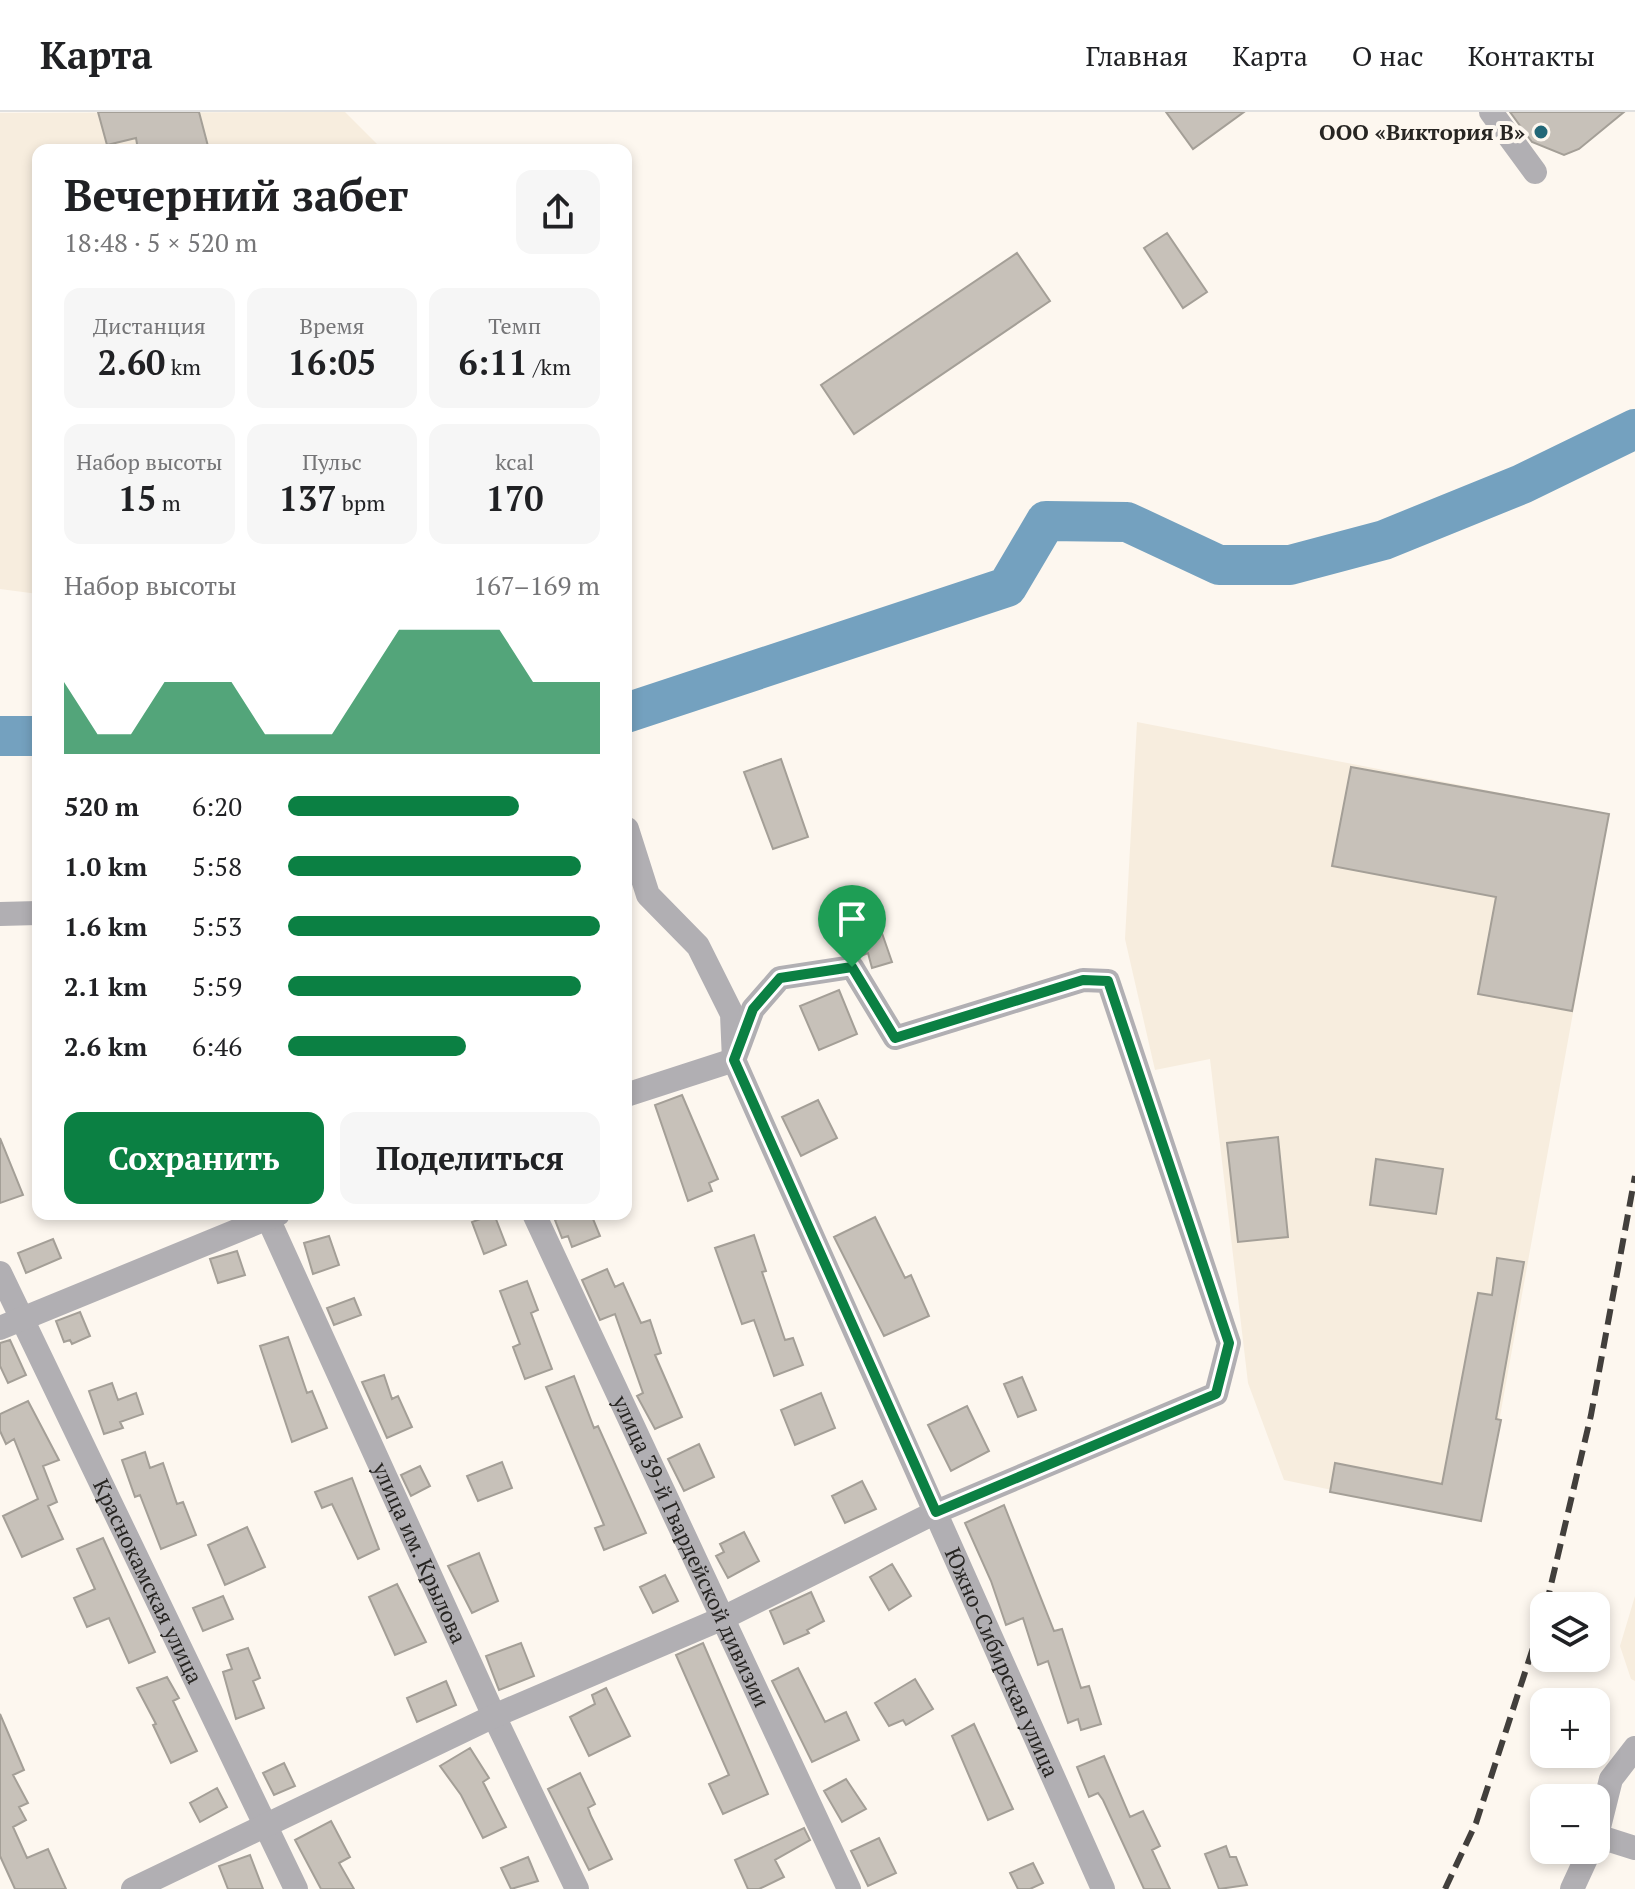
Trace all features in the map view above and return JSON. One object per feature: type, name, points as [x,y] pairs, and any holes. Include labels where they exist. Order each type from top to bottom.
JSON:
[{"type":"street","points":[[1491,112],[1535,172]]},
{"type":"street","name":"Южно-Сибирская улица","points":[[632,845],[648,895],[698,946],[732,1014],[734,1060],[1103,1889]]},
{"type":"street","points":[[0,914],[32,913]]},
{"type":"street","points":[[133,1889],[494,1716],[721,1619],[936,1512],[1216,1394],[1229,1343],[1108,981],[1083,980],[895,1038],[852,967],[780,978],[753,1009],[734,1060],[632,1093]]},
{"type":"street","points":[[11,1323],[259,1220]]},
{"type":"street","name":"улица им. Крылова","points":[[273,1220],[494,1716],[577,1889]]},
{"type":"street","name":"улица 39-й Гвардейской дивизии","points":[[537,1220],[849,1889]]},
{"type":"street","name":"Краснокамская улица","points":[[0,1273],[11,1323],[296,1889]]},
{"type":"street","points":[[1610,1784],[1635,1748]]},
{"type":"street","points":[[1610,1844],[1635,1848]]},
{"type":"street","points":[[1572,1889],[1584,1864]]},
{"type":"shaded area","points":[[345,112],[377,144],[32,144],[32,593],[0,589],[0,113]]},
{"type":"shaded area","points":[[1137,722],[1609,814],[1481,1521],[1284,1480],[1248,1383],[1210,1059],[1155,1070],[1125,939]]},
{"type":"shaded area","points":[[1635,1596],[1635,1681],[1631,1679],[1620,1646]]},
{"type":"building","points":[[98,112],[199,112],[207,144],[137,144],[136,138],[107,144]]},
{"type":"building","points":[[1166,112],[1244,112],[1193,149]]},
{"type":"building","points":[[1510,112],[1624,112],[1579,149],[1564,155],[1532,142]]},
{"type":"building","points":[[1167,233],[1207,292],[1183,308],[1144,248]]},
{"type":"building","points":[[1017,253],[1050,301],[854,434],[821,385]]},
{"type":"building","points":[[781,759],[808,837],[773,849],[744,772]]},
{"type":"building","points":[[1351,767],[1609,814],[1572,1011],[1478,994],[1496,897],[1332,866]]},
{"type":"building","points":[[867,890],[892,962],[872,968],[868,953],[861,956],[855,945],[845,949],[829,903]]},
{"type":"building","points":[[839,990],[857,1034],[819,1050],[800,1006]]},
{"type":"building","points":[[682,1095],[718,1179],[709,1183],[712,1191],[688,1201],[655,1105]]},
{"type":"building","points":[[818,1100],[837,1138],[801,1156],[782,1117]]},
{"type":"building","points":[[1278,1137],[1288,1237],[1238,1242],[1227,1143]]},
{"type":"building","points":[[0,1138],[23,1195],[0,1203]]},
{"type":"building","points":[[1376,1159],[1443,1169],[1436,1214],[1370,1205]]},
{"type":"building","points":[[875,1217],[905,1278],[911,1275],[929,1316],[884,1336],[834,1237]]},
{"type":"building","points":[[496,1220],[506,1245],[484,1254],[472,1222]]},
{"type":"building","points":[[555,1220],[593,1220],[600,1236],[572,1247],[568,1236],[562,1238]]},
{"type":"building","points":[[754,1235],[766,1271],[762,1272],[785,1340],[793,1338],[803,1365],[774,1376],[754,1320],[742,1324],[715,1248]]},
{"type":"building","points":[[329,1236],[339,1265],[313,1274],[304,1243]]},
{"type":"building","points":[[53,1239],[61,1258],[26,1273],[18,1253]]},
{"type":"building","points":[[237,1251],[245,1275],[218,1283],[210,1259]]},
{"type":"building","points":[[1497,1258],[1524,1262],[1496,1419],[1501,1420],[1481,1521],[1330,1492],[1335,1463],[1442,1484],[1478,1293],[1492,1295]]},
{"type":"building","points":[[607,1269],[615,1287],[623,1283],[641,1323],[650,1320],[661,1353],[655,1355],[682,1417],[655,1429],[637,1396],[643,1393],[615,1314],[600,1320],[582,1280]]},
{"type":"building","points":[[527,1281],[538,1310],[531,1313],[552,1369],[525,1379],[513,1347],[520,1344],[500,1291]]},
{"type":"building","points":[[354,1298],[361,1315],[334,1325],[327,1308]]},
{"type":"building","points":[[80,1312],[90,1336],[72,1344],[70,1340],[64,1342],[56,1321]]},
{"type":"building","points":[[288,1337],[307,1393],[312,1391],[327,1428],[292,1442],[260,1346]]},
{"type":"building","points":[[10,1340],[26,1375],[8,1383],[0,1366],[0,1343]]},
{"type":"building","points":[[384,1375],[392,1399],[398,1396],[412,1427],[387,1438],[362,1382]]},
{"type":"building","points":[[574,1376],[594,1428],[598,1426],[646,1533],[604,1550],[595,1528],[604,1525],[546,1387]]},
{"type":"building","points":[[1022,1377],[1036,1410],[1018,1417],[1004,1384]]},
{"type":"building","points":[[112,1383],[118,1400],[136,1393],[143,1414],[120,1422],[123,1428],[104,1434],[89,1391]]},
{"type":"building","points":[[821,1393],[835,1428],[795,1445],[781,1410]]},
{"type":"building","points":[[28,1401],[59,1460],[43,1466],[57,1502],[48,1506],[63,1539],[22,1557],[3,1516],[38,1499],[14,1439],[6,1444],[0,1431],[0,1414]]},
{"type":"building","points":[[967,1406],[989,1451],[951,1471],[928,1425]]},
{"type":"building","points":[[699,1444],[714,1477],[684,1491],[668,1459]]},
{"type":"building","points":[[145,1452],[150,1468],[163,1463],[177,1504],[183,1502],[196,1535],[161,1549],[140,1495],[135,1497],[122,1460]]},
{"type":"building","points":[[502,1462],[512,1488],[478,1501],[467,1476]]},
{"type":"building","points":[[420,1466],[430,1486],[411,1496],[401,1475]]},
{"type":"building","points":[[352,1478],[379,1549],[358,1559],[332,1504],[322,1508],[315,1492]]},
{"type":"building","points":[[862,1481],[876,1509],[845,1523],[832,1496]]},
{"type":"building","points":[[1004,1505],[1054,1631],[1062,1629],[1081,1688],[1089,1686],[1101,1724],[1081,1730],[1078,1719],[1068,1723],[1048,1661],[1038,1665],[1023,1618],[1006,1625],[991,1581],[965,1523]]},
{"type":"building","points":[[247,1527],[265,1567],[225,1585],[208,1545]]},
{"type":"building","points":[[744,1532],[759,1561],[728,1578],[716,1556],[724,1552],[720,1544]]},
{"type":"building","points":[[103,1538],[155,1652],[129,1663],[109,1618],[87,1627],[74,1598],[95,1589],[77,1549]]},
{"type":"building","points":[[479,1553],[498,1601],[472,1613],[448,1566]]},
{"type":"building","points":[[892,1564],[911,1596],[889,1610],[870,1577]]},
{"type":"building","points":[[665,1575],[678,1601],[653,1613],[640,1587]]},
{"type":"building","points":[[397,1584],[426,1642],[395,1655],[369,1597]]},
{"type":"building","points":[[811,1592],[824,1621],[807,1630],[809,1633],[784,1644],[770,1611]]},
{"type":"building","points":[[223,1596],[233,1619],[203,1631],[193,1608]]},
{"type":"building","points":[[521,1643],[534,1676],[499,1690],[486,1656]]},
{"type":"building","points":[[703,1643],[768,1794],[723,1814],[709,1784],[729,1775],[676,1655]]},
{"type":"building","points":[[248,1648],[260,1678],[253,1681],[264,1708],[236,1719],[223,1672],[232,1669],[227,1655]]},
{"type":"building","points":[[798,1668],[825,1722],[846,1712],[859,1740],[812,1762],[772,1681]]},
{"type":"building","points":[[167,1677],[179,1698],[173,1701],[197,1751],[171,1763],[153,1725],[156,1724],[137,1688]]},
{"type":"building","points":[[915,1679],[933,1709],[906,1725],[903,1720],[889,1726],[875,1703]]},
{"type":"building","points":[[446,1681],[456,1705],[417,1722],[407,1698]]},
{"type":"building","points":[[606,1688],[630,1736],[589,1756],[570,1717],[595,1704],[592,1695]]},
{"type":"building","points":[[0,1714],[24,1770],[13,1775],[28,1803],[19,1807],[26,1820],[13,1827],[27,1858],[48,1849],[66,1889],[15,1889],[0,1856]]},
{"type":"building","points":[[974,1724],[1013,1809],[988,1820],[952,1736]]},
{"type":"building","points":[[470,1748],[489,1778],[483,1782],[506,1827],[483,1838],[461,1795],[440,1766]]},
{"type":"building","points":[[1104,1756],[1130,1817],[1143,1811],[1160,1846],[1152,1850],[1170,1889],[1144,1889],[1103,1800],[1098,1793],[1089,1797],[1077,1767]]},
{"type":"building","points":[[284,1763],[295,1786],[274,1795],[263,1773]]},
{"type":"building","points":[[580,1773],[595,1804],[588,1808],[612,1859],[589,1870],[548,1789]]},
{"type":"building","points":[[846,1779],[866,1809],[842,1822],[824,1791]]},
{"type":"building","points":[[217,1788],[227,1807],[200,1822],[190,1803]]},
{"type":"building","points":[[331,1821],[350,1857],[339,1863],[354,1889],[321,1889],[295,1840]]},
{"type":"building","points":[[804,1828],[810,1840],[775,1860],[784,1877],[759,1889],[748,1889],[735,1860]]},
{"type":"building","points":[[879,1838],[896,1873],[868,1886],[851,1851]]},
{"type":"building","points":[[1226,1846],[1230,1857],[1236,1857],[1247,1885],[1219,1889],[1205,1854]]},
{"type":"building","points":[[250,1855],[263,1889],[228,1889],[219,1866]]},
{"type":"building","points":[[528,1857],[538,1881],[511,1889],[501,1868]]},
{"type":"building","points":[[1033,1863],[1043,1883],[1030,1889],[1018,1889],[1010,1873]]},
{"type":"waterway","points":[[632,711],[1007,587],[1046,521],[1127,522],[1219,565],[1290,565],[1384,540],[1522,484],[1635,429]]},
{"type":"waterway","points":[[0,736],[32,736]]},
{"type":"railway","points":[[1549,1592],[1591,1415],[1635,1176]]},
{"type":"railway","points":[[1445,1889],[1476,1823],[1530,1657]]},
{"type":"place","name":"ООО «Виктория В»","points":[[1541,132]]},
{"type":"route","points":[[852,967],[895,1038],[1083,980],[1108,981],[1229,1343],[1216,1394],[936,1512],[734,1060],[753,1009],[780,978],[852,967]]}]
